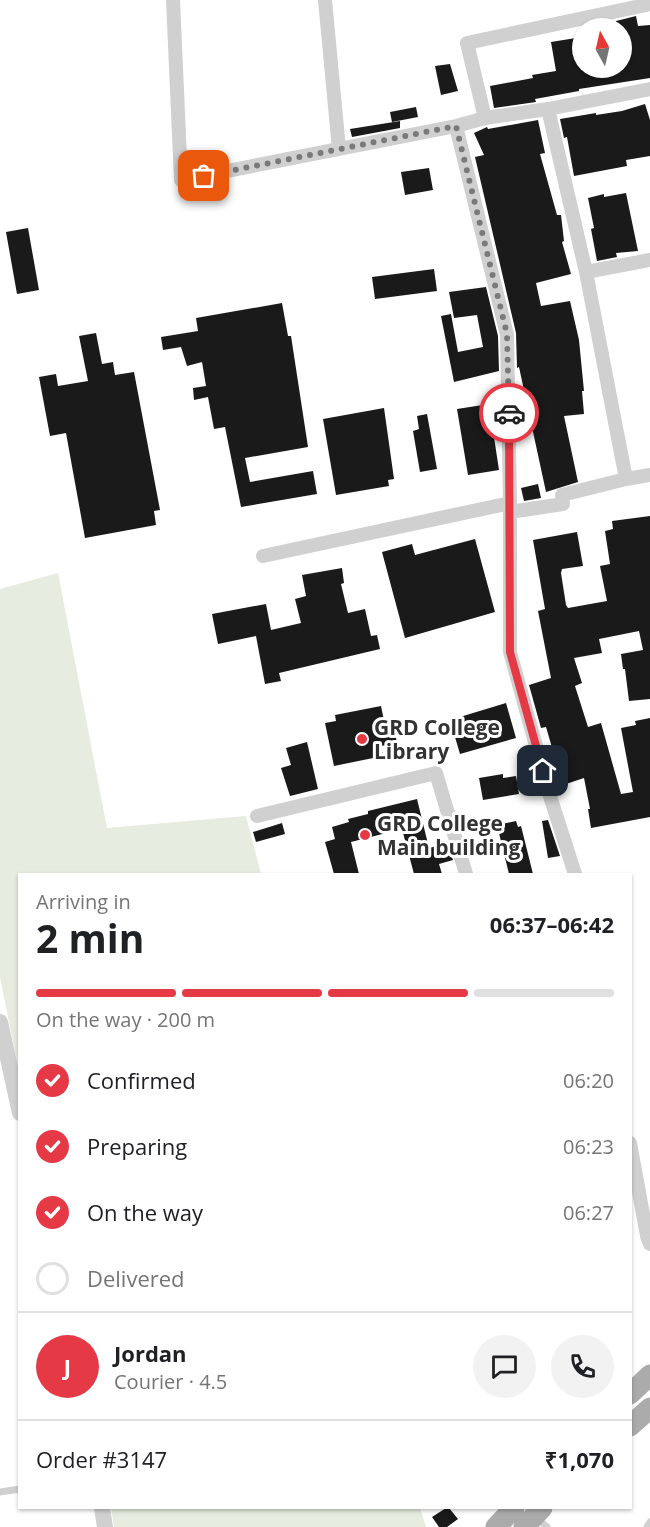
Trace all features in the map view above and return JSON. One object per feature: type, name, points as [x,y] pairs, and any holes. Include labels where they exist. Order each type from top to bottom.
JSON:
[{"type":"main road","points":[[632,1392],[650,1375]]},
{"type":"main road","points":[[632,1424],[650,1408]]},
{"type":"main road","points":[[496,1527],[512,1509]]},
{"type":"street","points":[[173,0],[182,180],[456,126],[485,118],[548,109],[650,89]]},
{"type":"street","points":[[325,0],[339,149]]},
{"type":"street","points":[[485,118],[467,42],[650,4]]},
{"type":"street","points":[[548,109],[586,273],[627,479]]},
{"type":"street","points":[[456,126],[507,334],[510,652],[549,793],[575,873]]},
{"type":"street","points":[[586,273],[650,260]]},
{"type":"street","points":[[263,556],[510,508],[563,504],[562,495],[650,475]]},
{"type":"street","points":[[257,816],[436,773],[466,873]]},
{"type":"street","points":[[0,1022],[18,1104]]},
{"type":"street","points":[[632,1153],[650,1244]]},
{"type":"street","points":[[102,1509],[105,1527]]},
{"type":"lane","points":[[0,1492],[18,1490]]},
{"type":"lane","points":[[647,1527],[650,1522]]},
{"type":"shaded area","points":[[58,573],[107,828],[246,816],[261,873],[18,873],[18,1067],[0,977],[0,589]]},
{"type":"shaded area","points":[[111,1509],[420,1509],[426,1527],[114,1527]]},
{"type":"building","points":[[636,16],[638,26],[650,25],[650,78],[579,89],[579,91],[535,99],[536,102],[494,108],[490,86],[556,71],[551,42],[572,39],[572,78],[632,78],[632,18],[628,18]]},
{"type":"building","points":[[450,64],[458,91],[441,95],[435,66]]},
{"type":"building","points":[[645,104],[650,120],[650,156],[626,160],[627,166],[574,176],[567,137],[564,138],[560,119],[622,111]]},
{"type":"building","points":[[416,107],[418,117],[392,122],[390,112]]},
{"type":"building","points":[[538,120],[545,153],[540,154],[557,215],[561,215],[564,241],[562,242],[571,274],[536,283],[541,306],[570,301],[579,340],[584,391],[582,391],[584,414],[564,416],[578,482],[546,492],[519,367],[517,368],[516,333],[475,157],[484,155],[474,133],[487,127],[488,129]]},
{"type":"building","points":[[400,121],[400,128],[352,137],[350,129]]},
{"type":"building","points":[[429,168],[433,190],[405,195],[401,172]]},
{"type":"building","points":[[626,193],[638,251],[616,253],[617,257],[597,261],[588,198],[604,194],[604,197]]},
{"type":"building","points":[[28,228],[39,290],[17,294],[6,232]]},
{"type":"building","points":[[434,269],[437,291],[375,299],[372,277]]},
{"type":"building","points":[[486,287],[498,336],[499,371],[454,382],[441,316],[451,314],[458,352],[483,347],[477,315],[454,318],[449,292]]},
{"type":"building","points":[[282,303],[288,336],[291,336],[308,447],[245,458],[250,482],[313,471],[317,494],[241,507],[225,427],[214,429],[208,397],[194,400],[193,388],[206,386],[202,362],[187,366],[181,347],[163,350],[161,337],[198,331],[196,318]]},
{"type":"building","points":[[96,333],[102,364],[113,362],[115,375],[134,372],[160,510],[154,511],[156,525],[85,538],[66,433],[50,436],[39,377],[56,374],[58,386],[88,381],[79,336]]},
{"type":"building","points":[[489,404],[499,470],[468,475],[457,409]]},
{"type":"building","points":[[384,408],[394,479],[388,480],[389,486],[336,495],[323,419]]},
{"type":"building","points":[[427,414],[437,469],[420,472],[413,431],[419,429],[417,416]]},
{"type":"building","points":[[538,484],[541,498],[524,501],[521,488]]},
{"type":"building","points":[[650,516],[650,699],[629,701],[625,669],[623,669],[621,654],[643,650],[639,631],[599,639],[602,653],[574,658],[582,683],[575,686],[588,727],[601,723],[621,794],[633,792],[621,728],[636,725],[635,721],[650,718],[650,817],[591,828],[584,778],[563,785],[546,727],[541,728],[529,685],[551,678],[538,611],[545,609],[533,540],[577,532],[583,566],[562,569],[566,605],[568,608],[607,601],[600,566],[610,564],[605,531],[613,529],[612,521]]},
{"type":"building","points":[[475,539],[495,612],[405,638],[382,552],[412,544],[415,555]]},
{"type":"building","points":[[342,568],[344,583],[341,584],[348,613],[365,609],[371,636],[377,635],[380,649],[279,673],[281,681],[265,684],[256,636],[218,644],[212,614],[266,604],[271,630],[301,623],[295,599],[306,596],[302,575]]},
{"type":"building","points":[[506,703],[516,738],[460,754],[450,720]]},
{"type":"building","name":"GRD College Library","points":[[381,706],[387,735],[395,733],[397,743],[381,746],[383,756],[334,766],[325,723],[336,721],[335,715]]},
{"type":"building","points":[[307,742],[318,789],[290,796],[281,768],[291,765],[286,748]]},
{"type":"building","points":[[503,774],[503,778],[516,776],[519,794],[483,800],[479,778]]},
{"type":"building","name":"GRD College Main building","points":[[417,799],[429,848],[437,846],[439,854],[450,852],[453,860],[439,864],[442,873],[414,873],[402,829],[351,842],[359,873],[334,873],[325,842],[335,839],[332,827],[349,822],[348,819],[368,814],[368,811]]},
{"type":"building","points":[[548,820],[560,856],[548,858],[542,821]]},
{"type":"building","points":[[516,821],[518,827],[521,826],[533,873],[509,873],[497,825]]},
{"type":"building","points":[[282,823],[285,834],[256,842],[253,832]]},
{"type":"building","points":[[444,1509],[450,1509],[458,1519],[447,1527],[439,1527],[432,1517]]},
{"type":"way so far","points":[[204,176],[456,126],[507,334],[509,413]]},
{"type":"place","name":"GRD College Library","points":[[362,739]]},
{"type":"place","name":"GRD College Main building","points":[[365,835]]},
{"type":"route","points":[[509,413],[510,652],[543,771]]}]
